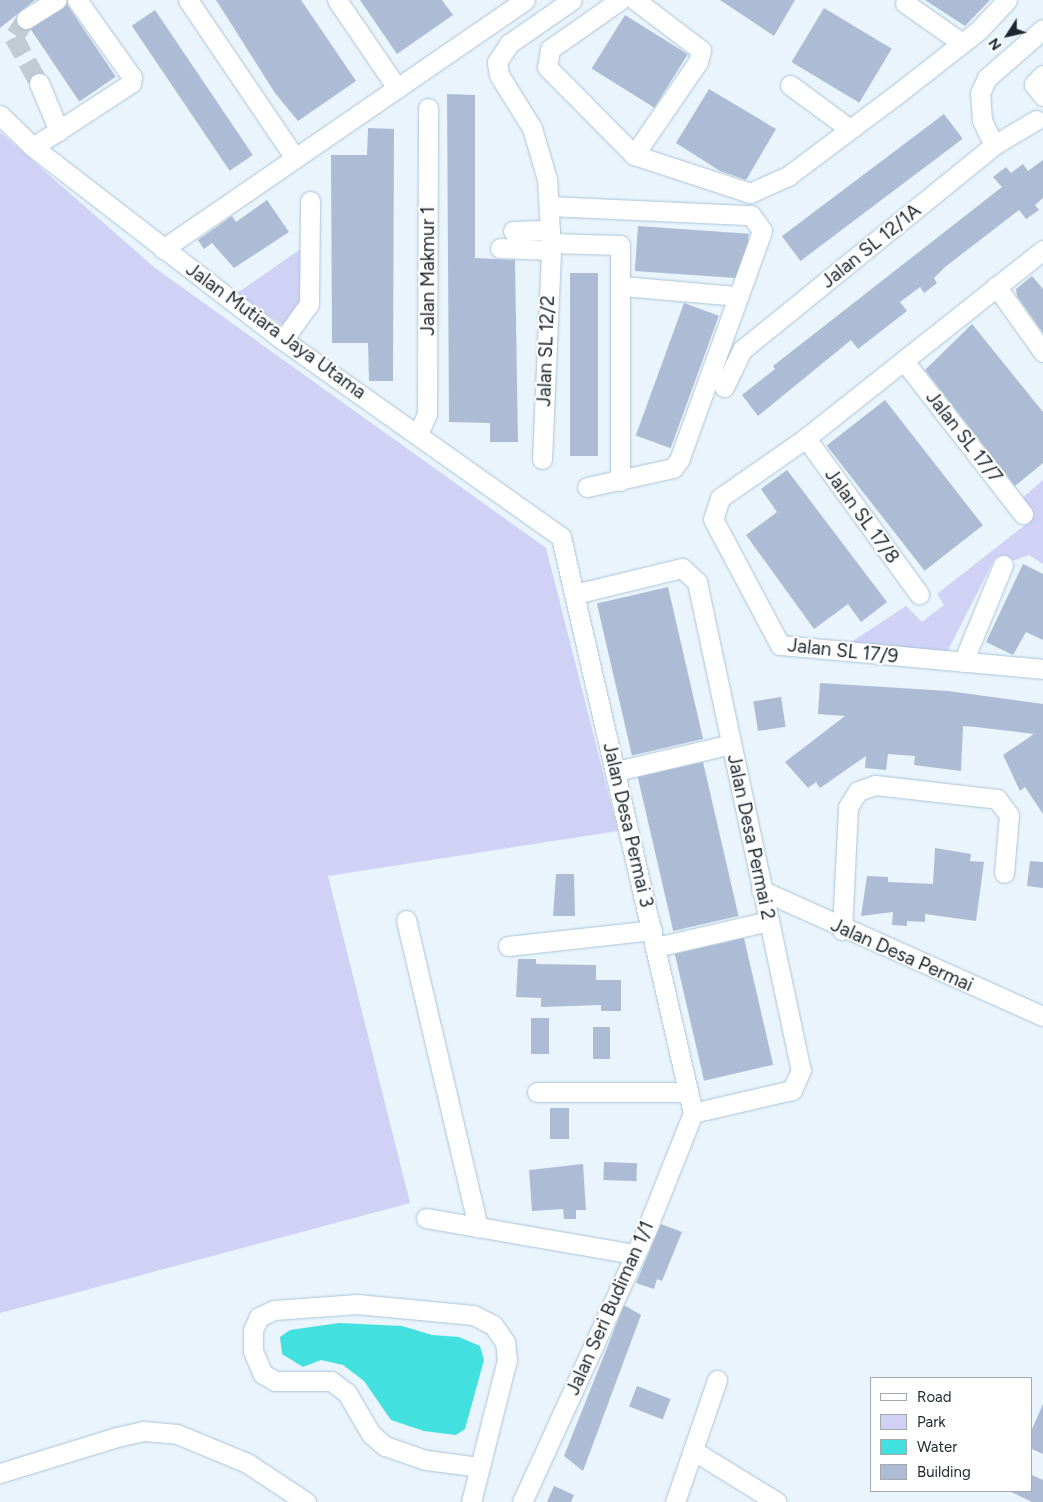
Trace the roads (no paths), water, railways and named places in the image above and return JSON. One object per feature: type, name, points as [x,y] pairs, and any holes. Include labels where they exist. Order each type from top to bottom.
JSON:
[{"type":"street","points":[[26,19],[56,0]]},
{"type":"street","points":[[33,147],[131,83],[132,77],[77,0]]},
{"type":"street","points":[[188,0],[295,158]]},
{"type":"street","points":[[337,0],[397,88]]},
{"type":"street","points":[[163,249],[525,0]]},
{"type":"street","name":"Jalan SL 12/2","points":[[542,459],[550,241],[547,179],[532,128],[499,75],[497,62],[510,43],[572,0]]},
{"type":"street","points":[[620,0],[550,49],[547,67],[634,155],[750,193],[788,176],[962,43],[1007,0]]},
{"type":"street","points":[[634,155],[698,62],[701,50],[635,0]]},
{"type":"street","points":[[905,3],[962,43]]},
{"type":"street","points":[[994,145],[982,120],[980,93],[987,78],[1043,29]]},
{"type":"street","points":[[1043,75],[1034,84],[1043,96]]},
{"type":"street","points":[[39,83],[59,130]]},
{"type":"street","points":[[790,85],[850,129]]},
{"type":"street","name":"Jalan Makmur 1","points":[[419,432],[427,414],[428,108]]},
{"type":"street","name":"Jalan Mutiara Jaya Utama","points":[[0,114],[33,147],[163,249],[284,340],[419,432],[561,537]]},
{"type":"street","name":"Jalan SL 12/1A","points":[[724,388],[742,350],[994,145],[1036,120]]},
{"type":"street","points":[[284,340],[309,304],[310,201]]},
{"type":"street","points":[[549,206],[751,216],[762,231],[679,460],[673,468],[588,487]]},
{"type":"street","points":[[513,231],[550,241]]},
{"type":"street","points":[[500,248],[550,241],[620,245],[623,286],[620,481]]},
{"type":"street","points":[[806,438],[1043,250]]},
{"type":"street","points":[[623,286],[738,296]]},
{"type":"street","points":[[996,286],[1043,352]]},
{"type":"street","name":"Jalan SL 17/7","points":[[904,361],[1023,514]]},
{"type":"street","name":"Jalan SL 17/9","points":[[806,438],[720,498],[713,514],[715,531],[780,645],[1043,669]]},
{"type":"street","name":"Jalan SL 17/8","points":[[806,438],[919,594]]},
{"type":"street","name":"Jalan Desa Permai 3","points":[[561,537],[693,1113]]},
{"type":"street","points":[[963,662],[1003,565]]},
{"type":"street","name":"Jalan Desa Permai 2","points":[[575,594],[682,568],[697,582],[802,1070],[792,1090],[693,1113]]},
{"type":"street","points":[[616,771],[731,744]]},
{"type":"street","points":[[842,930],[848,807],[858,791],[876,785],[997,799],[1009,815],[1004,873]]},
{"type":"street","name":"Jalan Desa Permai","points":[[762,890],[842,930],[1043,1016]]},
{"type":"street","points":[[406,920],[478,1228]]},
{"type":"street","points":[[508,946],[654,939],[769,921]]},
{"type":"street","points":[[537,1092],[688,1092]]},
{"type":"street","name":"Jalan Seri Budiman 1/1","points":[[522,1502],[634,1254],[693,1113]]},
{"type":"street","points":[[426,1218],[634,1254]]},
{"type":"street","points":[[471,1502],[507,1360],[505,1342],[493,1325],[473,1315],[358,1304],[274,1310],[260,1317],[253,1330],[253,1351],[263,1374],[275,1381],[331,1381],[348,1393],[371,1434],[385,1446],[426,1460],[479,1466]]},
{"type":"street","points":[[675,1502],[717,1380]]},
{"type":"street","points":[[0,1473],[117,1437],[144,1431],[177,1434],[247,1463],[306,1502]]},
{"type":"street","points":[[694,1451],[777,1502]]},
{"type":"water","points":[[339,1323],[402,1326],[432,1335],[459,1337],[480,1346],[484,1360],[465,1429],[456,1435],[424,1431],[391,1420],[364,1381],[343,1365],[321,1360],[303,1367],[282,1354],[280,1337],[290,1330]]},
{"type":"tunnel","points":[[26,19],[14,37],[39,83]]}]
